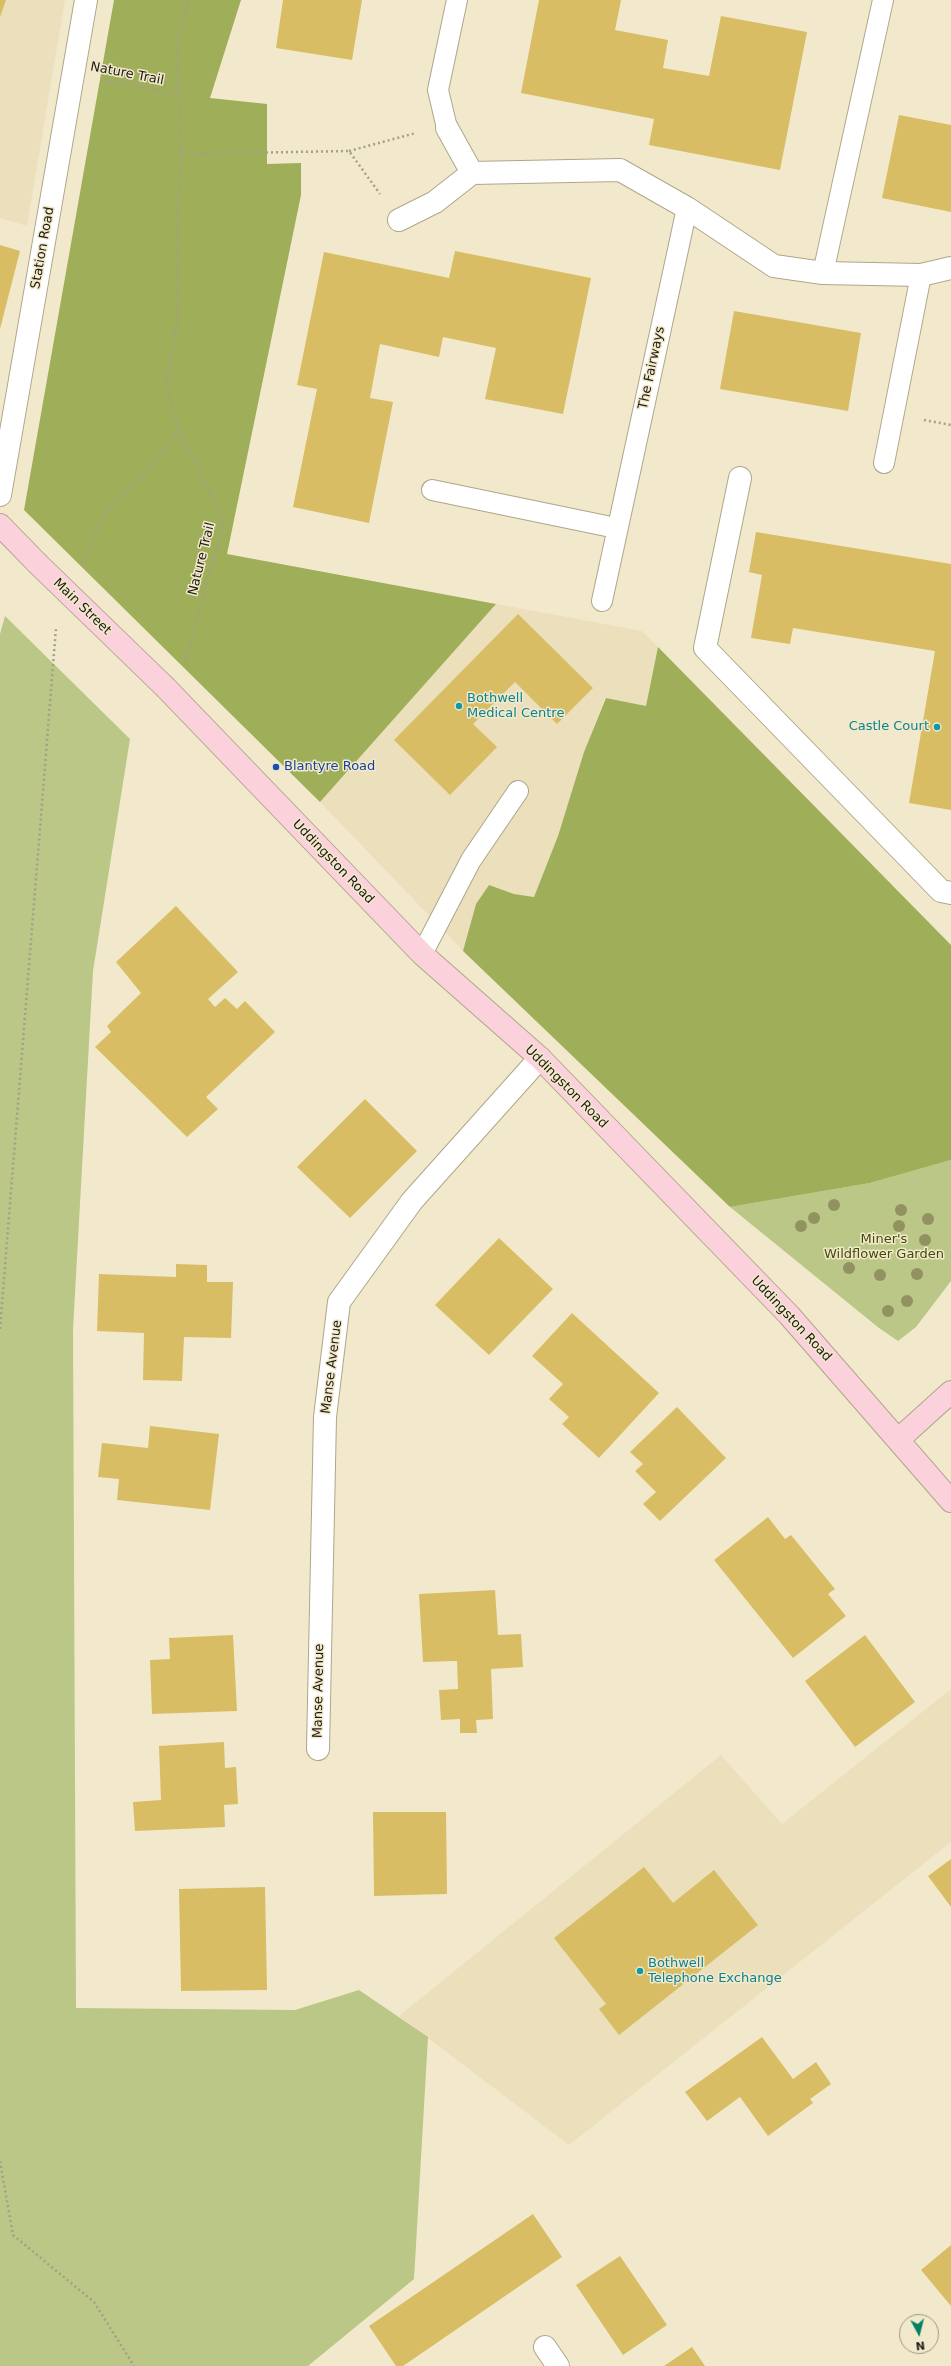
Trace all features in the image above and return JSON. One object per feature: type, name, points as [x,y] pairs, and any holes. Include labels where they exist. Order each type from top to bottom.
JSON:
[{"type":"main road","name":"Main Street","points":[[0,525],[170,693]]},
{"type":"main road","name":"Uddingston Road","points":[[170,693],[422,954],[540,1058],[789,1315],[899,1439],[951,1501]]},
{"type":"main road","points":[[899,1439],[951,1392]]},
{"type":"street","name":"Station Road","points":[[0,495],[86,0]]},
{"type":"street","points":[[447,128],[472,173]]},
{"type":"street","points":[[398,220],[435,202],[472,173],[620,170],[687,208],[774,266],[823,273],[921,275],[951,268]]},
{"type":"street","points":[[740,478],[705,648],[941,891],[951,893]]},
{"type":"street","name":"Manse Avenue","points":[[318,1749],[325,1417],[339,1302],[412,1201],[540,1058]]},
{"type":"street","points":[[545,2347],[558,2366]]},
{"type":"lane","points":[[447,128],[438,90],[457,0]]},
{"type":"lane","points":[[823,273],[883,0]]},
{"type":"lane","name":"The Fairways","points":[[602,601],[616,528],[687,208]]},
{"type":"lane","points":[[884,463],[921,275]]},
{"type":"lane","points":[[432,490],[616,528]]},
{"type":"lane","points":[[422,954],[471,860],[518,791]]},
{"type":"path","name":"Nature Trail","points":[[170,693],[224,522],[179,431],[166,382],[178,319],[177,235],[181,154],[177,44],[188,0]]},
{"type":"path","name":"Nature Trail","points":[[72,74],[179,94]]},
{"type":"path","points":[[181,154],[349,151],[404,134],[447,128]]},
{"type":"path","points":[[349,151],[398,220]]},
{"type":"path","points":[[79,570],[105,512],[148,470],[179,431]]},
{"type":"path","points":[[0,1329],[57,621]]},
{"type":"path","points":[[0,2161],[13,2235],[94,2302],[134,2366]]},
{"type":"shaded area","points":[[0,0],[65,0],[27,226],[0,218]]},
{"type":"shaded area","points":[[496,604],[642,631],[658,647],[646,706],[605,698],[584,752],[558,836],[534,897],[514,894],[489,885],[476,904],[463,951],[320,802]]},
{"type":"shaded area","points":[[951,1689],[951,1842],[569,2145],[399,2016],[721,1755],[782,1824]]},
{"type":"green space","points":[[114,0],[241,0],[210,98],[267,104],[267,164],[301,163],[301,195],[227,554],[496,604],[320,802],[24,510]]},
{"type":"green space","points":[[5,616],[130,739],[93,971],[73,1329],[76,2008],[295,2010],[359,1990],[428,2037],[414,2279],[308,2366],[0,2366],[0,634]]},
{"type":"green space","points":[[658,647],[951,945],[951,1160],[870,1183],[730,1207],[463,951],[476,904],[489,885],[514,894],[534,897],[558,836],[584,752],[606,698],[646,706]]},
{"type":"green space","name":"Miner's Wildflower Garden","points":[[951,1160],[951,1281],[916,1327],[898,1341],[879,1328],[730,1207],[870,1183]]},
{"type":"building","points":[[0,0],[6,0],[0,17]]},
{"type":"building","points":[[283,0],[362,0],[352,60],[276,48]]},
{"type":"building","points":[[539,0],[621,0],[615,30],[668,40],[663,68],[709,76],[721,16],[807,32],[780,170],[649,145],[654,119],[521,93]]},
{"type":"building","points":[[899,115],[951,125],[951,212],[882,198]]},
{"type":"building","points":[[0,245],[20,251],[0,329]]},
{"type":"building","points":[[455,251],[591,278],[563,414],[485,399],[496,348],[443,337],[439,357],[380,344],[370,398],[393,402],[369,523],[293,507],[317,389],[297,385],[324,252],[449,278]]},
{"type":"building","points":[[734,311],[861,333],[848,411],[720,389]]},
{"type":"building","name":"Castle Court","points":[[756,532],[951,564],[951,810],[909,803],[935,651],[793,628],[790,644],[751,638],[762,575],[749,572]]},
{"type":"building","name":"Bothwell Medical Centre","points":[[518,614],[593,688],[557,724],[515,682],[473,724],[497,747],[450,795],[394,740]]},
{"type":"building","points":[[176,906],[238,972],[208,999],[215,1007],[225,998],[237,1009],[245,1001],[275,1032],[206,1097],[218,1109],[187,1137],[95,1047],[111,1032],[107,1026],[141,993],[116,962]]},
{"type":"building","points":[[365,1099],[417,1151],[350,1218],[297,1167]]},
{"type":"building","points":[[499,1238],[553,1289],[489,1355],[435,1305]]},
{"type":"building","points":[[176,1264],[207,1265],[207,1282],[233,1282],[231,1338],[184,1337],[182,1381],[143,1380],[144,1333],[97,1331],[99,1274],[176,1277]]},
{"type":"building","points":[[572,1313],[659,1393],[599,1458],[562,1424],[569,1417],[549,1399],[563,1384],[532,1356]]},
{"type":"building","points":[[677,1407],[726,1458],[660,1521],[643,1504],[656,1492],[635,1471],[643,1464],[630,1452]]},
{"type":"building","points":[[150,1426],[219,1434],[210,1510],[117,1500],[119,1479],[98,1477],[102,1443],[148,1448]]},
{"type":"building","points":[[768,1517],[785,1539],[791,1535],[835,1589],[828,1594],[846,1616],[793,1658],[714,1560]]},
{"type":"building","points":[[495,1590],[498,1635],[521,1634],[523,1667],[491,1669],[493,1719],[476,1720],[477,1733],[460,1733],[460,1719],[441,1720],[439,1690],[458,1689],[457,1661],[423,1662],[419,1594]]},
{"type":"building","points":[[233,1635],[237,1711],[152,1714],[150,1660],[170,1659],[169,1638]]},
{"type":"building","points":[[865,1635],[915,1702],[855,1747],[805,1681]]},
{"type":"building","points":[[224,1742],[225,1768],[236,1767],[238,1804],[224,1805],[225,1827],[135,1831],[133,1802],[161,1800],[159,1746]]},
{"type":"building","points":[[373,1812],[446,1812],[447,1894],[374,1896]]},
{"type":"building","points":[[951,1859],[951,1907],[928,1876]]},
{"type":"building","name":"Bothwell Telephone Exchange","points":[[644,1867],[673,1903],[714,1870],[758,1925],[619,2035],[599,2009],[606,2004],[554,1938]]},
{"type":"building","points":[[265,1887],[267,1990],[181,1991],[179,1889]]},
{"type":"building","points":[[762,2037],[793,2079],[816,2062],[831,2084],[810,2099],[813,2103],[768,2136],[740,2097],[707,2121],[685,2092]]},
{"type":"building","points":[[533,2214],[562,2257],[403,2366],[396,2366],[369,2326]]},
{"type":"building","points":[[951,2245],[951,2306],[921,2270]]},
{"type":"building","points":[[620,2256],[667,2325],[623,2355],[576,2285]]},
{"type":"building","points":[[692,2347],[705,2366],[664,2366]]},
{"type":"place","name":"Bothwell Medical Centre","points":[[459,706]]},
{"type":"place","name":"Castle Court","points":[[937,727]]},
{"type":"place","name":"Blantyre Road","points":[[276,767]]},
{"type":"place","name":"Bothwell Telephone Exchange","points":[[640,1971]]}]
